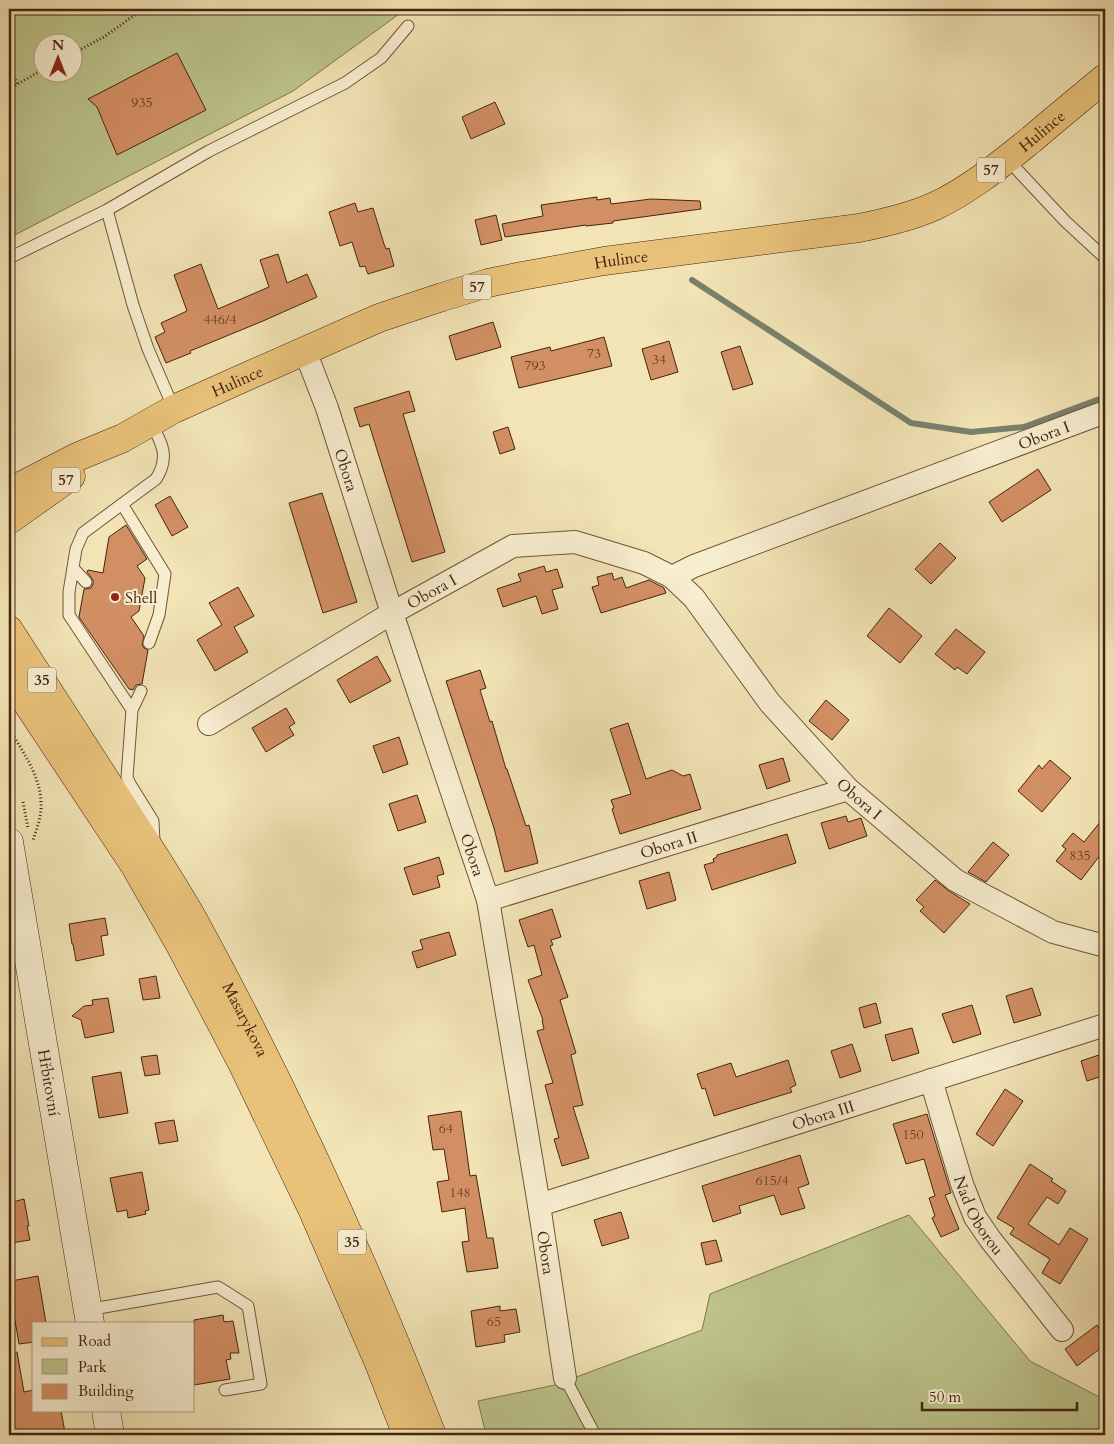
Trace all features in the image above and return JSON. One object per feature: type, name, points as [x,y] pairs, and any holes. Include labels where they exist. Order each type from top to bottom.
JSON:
[{"type":"main road","name":"Hulince","points":[[9,520],[123,438],[174,409],[379,318],[412,306],[505,280],[604,261],[859,228],[894,220],[935,206],[970,186],[1007,159],[1105,78]]},
{"type":"main road","name":"Hulince","points":[[9,492],[77,457],[123,438]]},
{"type":"main road","name":"Masarykova","points":[[9,630],[154,856],[199,930],[313,1211],[378,1361],[407,1435]]},
{"type":"main road","name":"Masarykova","points":[[9,676],[135,866],[179,943],[252,1058],[334,1201],[399,1352],[432,1435]]},
{"type":"street","name":"Obora","points":[[306,351],[488,900],[539,1205],[565,1378]]},
{"type":"street","name":"Obora I","points":[[672,577],[703,563],[1105,412]]},
{"type":"street","name":"Obora I","points":[[209,724],[392,613],[513,546],[575,542],[644,563],[672,577],[694,598],[770,703],[848,789],[955,880],[1054,932],[1105,946]]},
{"type":"street","name":"Obora II","points":[[488,900],[848,789]]},
{"type":"street","name":"Hřbitovní","points":[[20,844],[89,1316]]},
{"type":"street","name":"Obora III","points":[[539,1205],[1105,1026]]},
{"type":"street","name":"Nad Oborou","points":[[931,1080],[962,1184],[975,1218],[1062,1330]]},
{"type":"street","points":[[106,1412],[110,1435]]},
{"type":"lane","points":[[9,258],[107,210],[209,151],[345,84],[381,58],[408,26]]},
{"type":"lane","points":[[1007,159],[1065,221],[1105,258]]},
{"type":"lane","points":[[107,210],[133,305],[148,349],[174,409]]},
{"type":"lane","points":[[132,710],[113,674],[69,615],[69,592],[76,549],[83,533],[156,479],[161,471],[164,455],[162,446],[150,422]]},
{"type":"lane","points":[[122,504],[165,574],[158,615],[149,643]]},
{"type":"lane","points":[[73,568],[86,582]]},
{"type":"lane","points":[[141,691],[132,710],[127,776],[153,821],[154,856]]},
{"type":"lane","points":[[89,1316],[218,1288],[248,1306],[261,1384],[226,1390]]},
{"type":"lane","points":[[565,1378],[595,1435]]},
{"type":"path","points":[[82,49],[104,37],[143,9]]},
{"type":"path","points":[[9,67],[18,85]]},
{"type":"path","points":[[9,89],[32,76]]},
{"type":"path","points":[[9,728],[26,758],[40,790],[42,803],[40,815],[20,844]]},
{"type":"green space","points":[[9,9],[406,9],[293,91],[9,238]]},
{"type":"green space","points":[[909,1215],[1030,1361],[1105,1400],[1105,1435],[486,1435],[478,1401],[555,1385],[702,1330],[710,1294]]},
{"type":"building","points":[[177,53],[206,110],[117,155],[97,107],[88,99]]},
{"type":"building","points":[[495,102],[505,124],[471,139],[462,117]]},
{"type":"building","points":[[597,197],[597,200],[610,198],[611,204],[651,199],[700,201],[701,209],[505,237],[502,224],[543,216],[541,205]]},
{"type":"building","points":[[355,203],[358,212],[373,208],[384,244],[386,249],[389,248],[394,266],[368,274],[365,266],[360,267],[352,242],[340,246],[329,212]]},
{"type":"building","points":[[496,215],[502,240],[481,245],[475,220]]},
{"type":"building","points":[[278,254],[287,283],[307,274],[317,297],[166,363],[155,337],[165,332],[161,323],[187,311],[174,275],[201,264],[218,309],[269,287],[260,260]]},
{"type":"building","points":[[493,322],[501,347],[456,360],[449,336]]},
{"type":"building","points":[[604,337],[612,366],[519,388],[511,357],[550,347],[551,351]]},
{"type":"building","points":[[669,341],[678,372],[651,380],[642,349]]},
{"type":"building","points":[[740,346],[753,384],[733,390],[721,352]]},
{"type":"building","points":[[409,391],[415,411],[403,414],[445,552],[412,562],[369,424],[360,427],[354,408]]},
{"type":"building","points":[[508,427],[515,449],[500,454],[493,432]]},
{"type":"building","points":[[1038,469],[1051,490],[1002,522],[989,502]]},
{"type":"building","points":[[322,493],[357,602],[323,613],[289,503]]},
{"type":"building","points":[[170,496],[188,527],[172,536],[155,505]]},
{"type":"building","points":[[126,525],[147,559],[137,566],[145,578],[139,611],[131,617],[144,636],[142,645],[148,650],[142,684],[136,685],[133,690],[129,689],[79,617],[84,589],[91,588],[93,584],[93,580],[87,572],[88,570],[103,573],[109,537]]},
{"type":"building","points":[[940,543],[956,558],[931,584],[915,569]]},
{"type":"building","points":[[544,566],[546,572],[557,569],[563,587],[552,590],[558,609],[542,614],[536,596],[503,607],[497,589],[521,581],[518,574]]},
{"type":"building","points":[[612,573],[614,580],[622,577],[626,588],[649,580],[664,588],[666,593],[601,613],[592,587],[599,585],[597,577]]},
{"type":"building","points":[[238,587],[254,616],[234,627],[248,652],[215,671],[197,640],[222,625],[209,603]]},
{"type":"building","points":[[889,608],[922,636],[900,663],[867,636]]},
{"type":"building","points":[[956,629],[985,652],[967,674],[957,667],[955,670],[935,654]]},
{"type":"building","points":[[377,656],[391,681],[350,703],[337,680]]},
{"type":"building","points":[[480,670],[486,688],[480,690],[526,826],[529,825],[538,863],[505,872],[494,828],[446,681]]},
{"type":"building","points":[[826,700],[849,720],[832,740],[809,721]]},
{"type":"building","points":[[286,708],[295,723],[289,727],[294,735],[266,752],[252,728]]},
{"type":"building","points":[[628,723],[646,779],[672,770],[683,776],[690,774],[701,809],[620,834],[611,800],[631,794],[610,729]]},
{"type":"building","points":[[399,737],[408,764],[383,773],[373,746]]},
{"type":"building","points":[[783,758],[790,781],[767,789],[759,765]]},
{"type":"building","points":[[1050,760],[1071,778],[1042,812],[1018,791],[1039,765],[1042,769]]},
{"type":"building","points":[[417,795],[426,822],[398,831],[389,804]]},
{"type":"building","points":[[846,816],[848,822],[861,818],[867,836],[829,849],[821,823]]},
{"type":"building","points":[[1105,816],[1105,849],[1081,880],[1056,861],[1066,849],[1062,846],[1073,833],[1084,842]]},
{"type":"building","points":[[787,834],[796,863],[712,890],[704,865],[714,862],[713,859],[717,855]]},
{"type":"building","points":[[993,842],[1009,855],[986,882],[968,872]]},
{"type":"building","points":[[439,857],[444,874],[437,876],[440,887],[413,895],[404,868]]},
{"type":"building","points":[[669,872],[676,900],[647,909],[639,881]]},
{"type":"building","points":[[935,880],[970,904],[944,933],[920,911],[924,907],[916,900]]},
{"type":"building","points":[[552,909],[561,937],[551,940],[553,945],[550,946],[568,997],[560,1000],[576,1053],[571,1055],[583,1105],[573,1107],[589,1158],[562,1166],[554,1139],[559,1138],[545,1085],[553,1083],[537,1031],[544,1029],[543,1020],[528,980],[542,975],[534,945],[528,947],[519,920]]},
{"type":"building","points":[[105,918],[108,935],[101,936],[104,955],[76,961],[69,924]]},
{"type":"building","points":[[449,932],[456,955],[417,968],[412,952],[423,949],[420,940]]},
{"type":"building","points":[[156,976],[160,998],[143,1000],[139,979]]},
{"type":"building","points":[[1032,988],[1041,1015],[1014,1023],[1006,996]]},
{"type":"building","points":[[108,998],[114,1032],[85,1038],[81,1020],[72,1016],[84,1006],[93,1005],[92,1000]]},
{"type":"building","points":[[876,1003],[881,1023],[864,1028],[859,1008]]},
{"type":"building","points":[[972,1005],[981,1034],[953,1043],[942,1014]]},
{"type":"building","points":[[912,1028],[919,1053],[892,1061],[885,1035]]},
{"type":"building","points":[[852,1044],[861,1071],[840,1078],[831,1051]]},
{"type":"building","points":[[1105,1053],[1105,1075],[1087,1081],[1081,1061]]},
{"type":"building","points":[[157,1055],[160,1074],[145,1076],[141,1057]]},
{"type":"building","points":[[788,1060],[796,1085],[790,1088],[792,1092],[714,1116],[705,1088],[702,1089],[697,1074],[731,1063],[736,1077]]},
{"type":"building","points":[[121,1072],[128,1113],[99,1118],[92,1077]]},
{"type":"building","points":[[1005,1089],[1023,1101],[993,1146],[976,1134]]},
{"type":"building","points":[[461,1111],[470,1176],[476,1175],[487,1238],[493,1238],[498,1268],[467,1272],[462,1242],[469,1241],[465,1208],[442,1212],[437,1182],[449,1180],[444,1149],[433,1150],[428,1116]]},
{"type":"building","points":[[927,1114],[951,1193],[945,1195],[959,1229],[941,1237],[932,1218],[935,1216],[929,1198],[935,1196],[924,1159],[906,1164],[893,1124]]},
{"type":"building","points":[[174,1120],[178,1141],[159,1144],[155,1123]]},
{"type":"building","points":[[800,1155],[809,1184],[798,1188],[805,1208],[781,1215],[774,1195],[739,1206],[741,1213],[713,1222],[702,1186]]},
{"type":"building","points":[[1030,1164],[1053,1179],[1051,1181],[1066,1191],[1058,1204],[1047,1197],[1028,1224],[1059,1245],[1070,1228],[1088,1239],[1060,1284],[1042,1273],[1050,1259],[1010,1234],[1014,1228],[997,1218]]},
{"type":"building","points":[[142,1172],[149,1210],[145,1211],[146,1214],[128,1218],[127,1210],[117,1212],[110,1178]]},
{"type":"building","points":[[24,1199],[30,1240],[11,1243],[9,1238],[9,1203]]},
{"type":"building","points":[[621,1212],[629,1238],[602,1246],[594,1220]]},
{"type":"building","points":[[716,1240],[722,1261],[706,1265],[701,1243]]},
{"type":"building","points":[[38,1276],[46,1322],[32,1322],[32,1342],[19,1344],[13,1309],[15,1308],[11,1281]]},
{"type":"building","points":[[500,1306],[500,1311],[516,1309],[520,1332],[504,1335],[505,1342],[476,1347],[471,1311]]},
{"type":"building","points":[[223,1315],[224,1322],[233,1321],[239,1353],[230,1353],[231,1359],[226,1360],[230,1379],[195,1385],[194,1320]]},
{"type":"building","points":[[1097,1325],[1105,1337],[1105,1345],[1077,1366],[1065,1349]]},
{"type":"building","points":[[17,1352],[24,1392],[32,1390],[32,1412],[61,1412],[65,1433],[13,1435],[9,1430],[9,1353]]},
{"type":"waterway","points":[[692,280],[911,423],[971,432],[1024,427],[1105,397]]},
{"type":"place","name":"Shell","points":[[115,597]]}]
